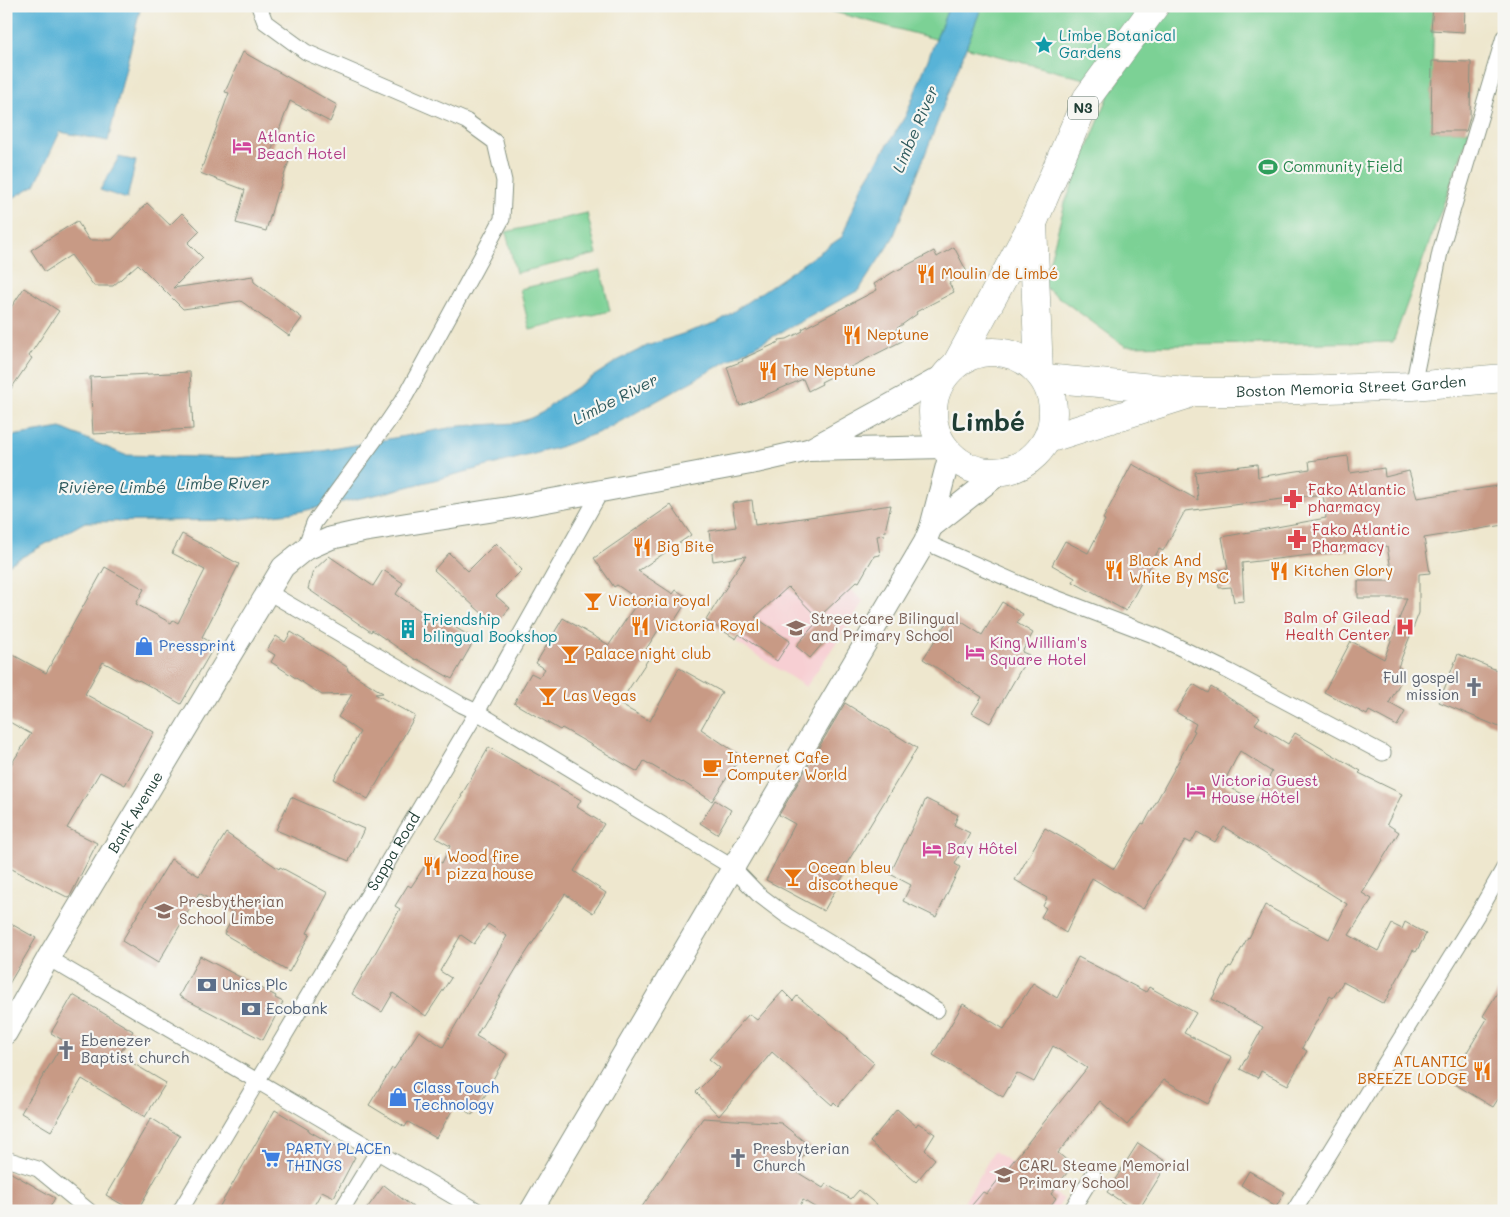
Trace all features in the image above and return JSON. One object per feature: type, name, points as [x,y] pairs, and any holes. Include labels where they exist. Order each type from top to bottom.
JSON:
[{"type":"highway","name":"N3","points":[[1032,223],[1087,98],[1155,6]]},
{"type":"highway","points":[[1032,223],[1041,376],[1054,408],[1048,439],[1036,455],[1020,466],[1001,472],[982,471],[965,465],[947,450],[936,430],[933,411],[936,392],[951,369],[1032,223]]},
{"type":"highway","points":[[951,369],[977,353],[1000,352],[1022,358],[1041,376]]},
{"type":"highway","name":"Boston Memoria Street Garden","points":[[1041,376],[1197,392],[1413,386],[1504,378]]},
{"type":"highway","name":"Boston Memoria Street Garden","points":[[1048,439],[1197,392]]},
{"type":"main road","points":[[808,450],[951,369]]},
{"type":"main road","points":[[531,1211],[928,534],[947,450],[808,450]]},
{"type":"main road","name":"Bank Avenue","points":[[6,1034],[48,958],[283,567],[304,550],[331,538],[363,531],[601,492],[808,450]]},
{"type":"main road","points":[[928,534],[1001,472]]},
{"type":"street","points":[[259,6],[265,22],[306,52],[466,121],[495,142],[504,181],[502,219],[406,396],[314,523],[304,550]]},
{"type":"street","points":[[1413,386],[1440,252],[1504,37]]},
{"type":"street","name":"Sappa Road","points":[[180,1211],[477,712],[601,492]]},
{"type":"street","points":[[928,534],[1027,587],[1156,636],[1230,672],[1384,753]]},
{"type":"street","points":[[268,592],[477,712],[732,867],[758,894],[788,916],[937,1010]]},
{"type":"street","points":[[1294,1211],[1504,868]]},
{"type":"street","points":[[48,958],[478,1211]]},
{"type":"street","points":[[341,1211],[377,1152]]},
{"type":"street","points":[[6,1159],[38,1169],[89,1211]]},
{"type":"street","points":[[1071,1211],[1093,1176]]},
{"type":"shaded area","name":"Streetcare Bilingual and Primary School","points":[[809,549],[864,602],[806,687],[736,642],[754,613]]},
{"type":"shaded area","name":"CARL Steame Memorial Primary School","points":[[994,1151],[1063,1199],[1056,1211],[959,1211]]},
{"type":"green space","name":"Limbe Botanical Gardens","points":[[812,6],[1159,6],[1103,84]]},
{"type":"green space","name":"Community Field","points":[[1171,6],[1434,6],[1431,131],[1470,131],[1393,342],[1125,346],[1043,286],[1065,203],[1109,95]]},
{"type":"green space","points":[[587,213],[597,254],[516,273],[506,232]]},
{"type":"green space","points":[[601,270],[610,311],[530,330],[520,289]]},
{"type":"water","points":[[6,6],[141,6],[108,141],[60,132],[35,185],[6,202]]},
{"type":"water","name":"Rivière Limbé","points":[[949,6],[982,6],[893,238],[859,290],[605,430],[557,448],[388,492],[298,512],[234,520],[85,522],[6,566],[6,437],[61,428],[125,455],[236,458],[322,451],[460,426],[516,423],[543,412],[557,400],[617,361],[647,346],[718,322],[842,237],[861,188],[906,115]]},
{"type":"water","points":[[119,157],[136,161],[127,199],[100,190]]},
{"type":"building","points":[[1433,6],[1465,6],[1464,32],[1431,30]]},
{"type":"building","points":[[243,52],[337,105],[330,122],[290,101],[271,152],[290,158],[277,192],[266,231],[236,223],[245,190],[200,173],[229,93],[225,92]]},
{"type":"building","points":[[1432,61],[1471,62],[1470,117],[1466,131],[1431,131]]},
{"type":"building","points":[[147,203],[170,225],[182,213],[200,231],[188,243],[203,258],[173,288],[253,276],[254,282],[302,318],[289,336],[241,301],[183,309],[138,264],[113,286],[94,286],[71,255],[45,272],[31,250],[77,221],[89,240],[112,240]]},
{"type":"building","points":[[954,247],[967,272],[949,283],[954,292],[916,312],[917,314],[896,329],[902,341],[821,382],[822,384],[808,391],[803,379],[740,406],[727,367],[743,361],[742,359],[779,342],[779,340],[787,339],[803,331],[802,329],[877,290],[874,284],[895,271],[934,251],[937,257]]},
{"type":"building","points":[[24,288],[59,311],[29,356],[32,358],[6,396],[6,315]]},
{"type":"building","points":[[190,372],[193,429],[93,434],[90,377]]},
{"type":"building","points":[[1348,456],[1350,473],[1384,468],[1385,477],[1409,471],[1417,498],[1504,485],[1504,525],[1424,538],[1430,573],[1419,574],[1419,613],[1398,667],[1402,669],[1397,679],[1401,681],[1389,703],[1405,712],[1397,726],[1369,711],[1367,715],[1324,692],[1351,641],[1384,659],[1407,598],[1358,598],[1358,581],[1393,581],[1387,546],[1242,563],[1244,601],[1234,602],[1231,587],[1219,588],[1217,570],[1228,569],[1222,537],[1326,518],[1323,494],[1185,511],[1163,551],[1159,549],[1126,611],[1073,582],[1075,578],[1052,565],[1065,541],[1088,553],[1105,520],[1103,519],[1132,464],[1198,500],[1195,472],[1257,464],[1258,477],[1310,469],[1309,461]]},
{"type":"building","points":[[752,500],[755,525],[891,505],[884,535],[877,536],[880,555],[874,556],[859,582],[857,581],[818,618],[788,587],[755,617],[790,641],[777,661],[739,634],[736,639],[706,620],[746,556],[713,561],[709,531],[736,527],[732,503]]},
{"type":"building","points":[[671,505],[691,535],[638,571],[673,594],[676,590],[689,598],[673,623],[666,618],[643,654],[649,658],[619,704],[650,721],[679,668],[722,692],[701,729],[741,756],[712,801],[683,782],[644,761],[638,772],[514,703],[531,673],[539,677],[545,669],[536,663],[563,618],[609,645],[639,600],[617,585],[614,587],[594,558]]},
{"type":"building","points":[[182,534],[239,564],[202,637],[215,645],[181,704],[103,662],[85,694],[154,732],[125,785],[100,772],[67,828],[97,843],[69,898],[6,866],[6,772],[31,734],[6,720],[6,651],[46,673],[105,567],[144,589],[136,604],[171,623],[173,620],[178,623],[205,570],[172,553]]},
{"type":"building","points":[[496,543],[522,570],[496,596],[510,608],[495,625],[434,570],[449,553],[468,571]]},
{"type":"building","points":[[329,556],[373,586],[383,570],[403,583],[396,594],[441,625],[444,621],[475,639],[452,679],[416,660],[372,630],[371,632],[308,589],[313,571]]},
{"type":"building","points":[[1002,602],[1023,614],[1017,623],[1033,633],[1022,652],[1029,655],[990,723],[972,713],[982,697],[923,659],[951,615],[982,635]]},
{"type":"building","points":[[823,615],[837,627],[810,658],[796,646]]},
{"type":"building","points":[[291,632],[347,667],[348,671],[383,693],[375,694],[415,716],[368,799],[334,779],[360,732],[338,717],[352,694],[322,695],[271,662],[275,655],[267,650],[276,636],[285,642]]},
{"type":"building","name":"Full gospel mission","points":[[1458,654],[1504,673],[1504,729],[1439,702]]},
{"type":"building","points":[[1193,684],[1208,693],[1211,687],[1260,717],[1255,724],[1288,744],[1295,733],[1361,771],[1359,773],[1402,794],[1387,824],[1399,832],[1362,893],[1372,899],[1349,935],[1378,951],[1392,924],[1402,929],[1405,922],[1426,934],[1416,952],[1413,950],[1384,1004],[1343,982],[1333,998],[1330,996],[1302,1048],[1307,1051],[1288,1085],[1261,1071],[1258,1078],[1240,1069],[1263,1027],[1212,999],[1229,966],[1231,967],[1249,938],[1265,905],[1329,939],[1347,904],[1224,827],[1215,842],[1197,832],[1191,843],[1185,840],[1143,909],[1092,878],[1066,933],[1041,917],[1046,908],[1043,906],[1047,898],[1015,880],[1045,828],[1075,844],[1114,869],[1142,823],[1144,824],[1195,731],[1193,730],[1196,724],[1176,712]],"holes":[[[1240,751],[1272,772],[1256,801],[1223,784]]]},
{"type":"building","points":[[845,703],[917,748],[844,868],[847,869],[824,911],[766,880],[795,824],[779,815]]},
{"type":"building","points":[[489,747],[581,800],[577,807],[604,824],[574,871],[606,893],[593,913],[565,894],[522,959],[476,1036],[507,1054],[492,1081],[494,1082],[472,1115],[456,1104],[436,1138],[408,1122],[405,1127],[369,1105],[392,1068],[394,1069],[419,1031],[443,1047],[507,936],[488,924],[474,944],[461,935],[440,971],[451,978],[426,1016],[393,993],[382,1012],[352,994],[400,909],[395,906],[408,885],[411,887],[430,858],[442,863],[450,846],[436,838]]},
{"type":"building","points":[[291,797],[364,829],[349,861],[276,830]]},
{"type":"building","name":"Bay Hôtel","points":[[926,799],[958,815],[954,825],[970,833],[955,864],[960,867],[936,917],[903,901],[911,885],[890,874]]},
{"type":"building","points":[[715,800],[731,810],[717,834],[700,823]]},
{"type":"building","points":[[226,833],[279,869],[280,867],[328,893],[307,933],[310,934],[289,972],[224,934],[235,914],[199,893],[158,963],[122,941],[171,859],[199,876]]},
{"type":"building","points":[[6,921],[36,938],[6,989]]},
{"type":"building","points":[[200,956],[276,996],[275,998],[283,1002],[263,1040],[179,996]]},
{"type":"building","points":[[1078,957],[1146,992],[1149,987],[1196,1013],[1184,1033],[1232,1057],[1208,1104],[1164,1080],[1127,1125],[1100,1101],[1058,1153],[1073,1165],[1051,1194],[1056,1198],[1047,1211],[967,1211],[983,1192],[987,1194],[1087,1068],[1053,1046],[1034,1082],[1017,1073],[1003,1097],[933,1055],[963,1004],[1004,1029],[1033,983],[1057,998]]},
{"type":"building","name":"ATLANTIC BREEZE LODGE","points":[[1504,982],[1504,1090],[1493,1107],[1453,1083],[1467,1059],[1464,1057],[1487,1019],[1483,1016]]},
{"type":"building","points":[[783,991],[793,1001],[797,996],[848,1038],[874,1063],[838,1106],[834,1102],[832,1105],[772,1052],[719,1116],[696,1092],[720,1068],[709,1059],[749,1014],[757,1020]]},
{"type":"building","points":[[73,995],[133,1031],[119,1055],[166,1083],[145,1117],[82,1079],[51,1131],[21,1113],[64,1041],[51,1033]]},
{"type":"building","points":[[897,1109],[916,1126],[918,1123],[935,1134],[925,1150],[935,1159],[916,1182],[870,1142]]},
{"type":"building","points":[[275,1110],[355,1157],[334,1197],[322,1191],[311,1211],[217,1211]]},
{"type":"building","points":[[151,1118],[180,1136],[137,1211],[133,1211],[106,1195]]},
{"type":"building","name":"Presbyterian Church","points":[[703,1118],[781,1123],[811,1147],[792,1169],[823,1188],[826,1184],[851,1199],[859,1190],[884,1211],[821,1211],[803,1200],[797,1211],[639,1211]]},
{"type":"building","points":[[1138,1143],[1168,1163],[1138,1211],[1135,1211],[1107,1192]]},
{"type":"building","points":[[6,1170],[55,1198],[48,1211],[6,1211]]},
{"type":"building","points":[[1249,1171],[1285,1192],[1276,1207],[1241,1185]]},
{"type":"building","points":[[384,1185],[418,1211],[365,1211]]},
{"type":"place","name":"Limbe Botanical Gardens","points":[[1044,45]]},
{"type":"place","name":"Atlantic Beach Hotel","points":[[242,146]]},
{"type":"place","name":"Community Field","points":[[1268,167]]},
{"type":"place","name":"Moulin de Limbé","points":[[926,274]]},
{"type":"place","name":"Neptune","points":[[852,335]]},
{"type":"place","name":"The Neptune","points":[[768,371]]},
{"type":"place","name":"Fako Atlantic pharmacy","points":[[1293,499]]},
{"type":"place","name":"Fako Atlantic Pharmacy","points":[[1297,539]]},
{"type":"place","name":"Big Bite","points":[[642,547]]},
{"type":"place","name":"Black And White By MSC","points":[[1114,570]]},
{"type":"place","name":"Kitchen Glory","points":[[1279,571]]},
{"type":"place","name":"Victoria royal","points":[[593,601]]},
{"type":"place","name":"Victoria Royal","points":[[640,626]]},
{"type":"place","name":"Balm of Gilead Health Center","points":[[1405,627]]},
{"type":"place","name":"Streetcare Bilingual and Primary School","points":[[796,628]]},
{"type":"place","name":"Friendship bilingual Bookshop","points":[[408,629]]},
{"type":"place","name":"Pressprint","points":[[144,646]]},
{"type":"place","name":"King William's Square Hotel","points":[[975,652]]},
{"type":"place","name":"Palace night club","points":[[570,654]]},
{"type":"place","name":"Full gospel mission","points":[[1474,687]]},
{"type":"place","name":"Las Vegas","points":[[548,696]]},
{"type":"place","name":"Internet Cafe Computer World","points":[[712,767]]},
{"type":"place","name":"Victoria Guest House Hôtel","points":[[1196,790]]},
{"type":"place","name":"Bay Hôtel","points":[[932,849]]},
{"type":"place","name":"Wood fire pizza house","points":[[432,866]]},
{"type":"place","name":"Ocean bleu discotheque","points":[[793,877]]},
{"type":"place","name":"Presbytherian School Limbe","points":[[164,911]]},
{"type":"place","name":"Unics Plc","points":[[207,985]]},
{"type":"place","name":"Ecobank","points":[[251,1009]]},
{"type":"place","name":"Ebenezer Baptist church","points":[[66,1050]]},
{"type":"place","name":"ATLANTIC BREEZE LODGE","points":[[1482,1071]]},
{"type":"place","name":"Class Touch Technology","points":[[398,1097]]},
{"type":"place","name":"PARTY PLACEn THINGS","points":[[271,1158]]},
{"type":"place","name":"Presbyterian Church","points":[[738,1158]]},
{"type":"place","name":"CARL Steame Memorial Primary School","points":[[1004,1175]]},
{"type":"district","name":"Limbé","points":[[988,422]]},
{"type":"water label","name":"Limbe River","points":[[915,129]]},
{"type":"water label","name":"Limbe River","points":[[615,399]]},
{"type":"water label","name":"Limbe River","points":[[223,483]]}]
